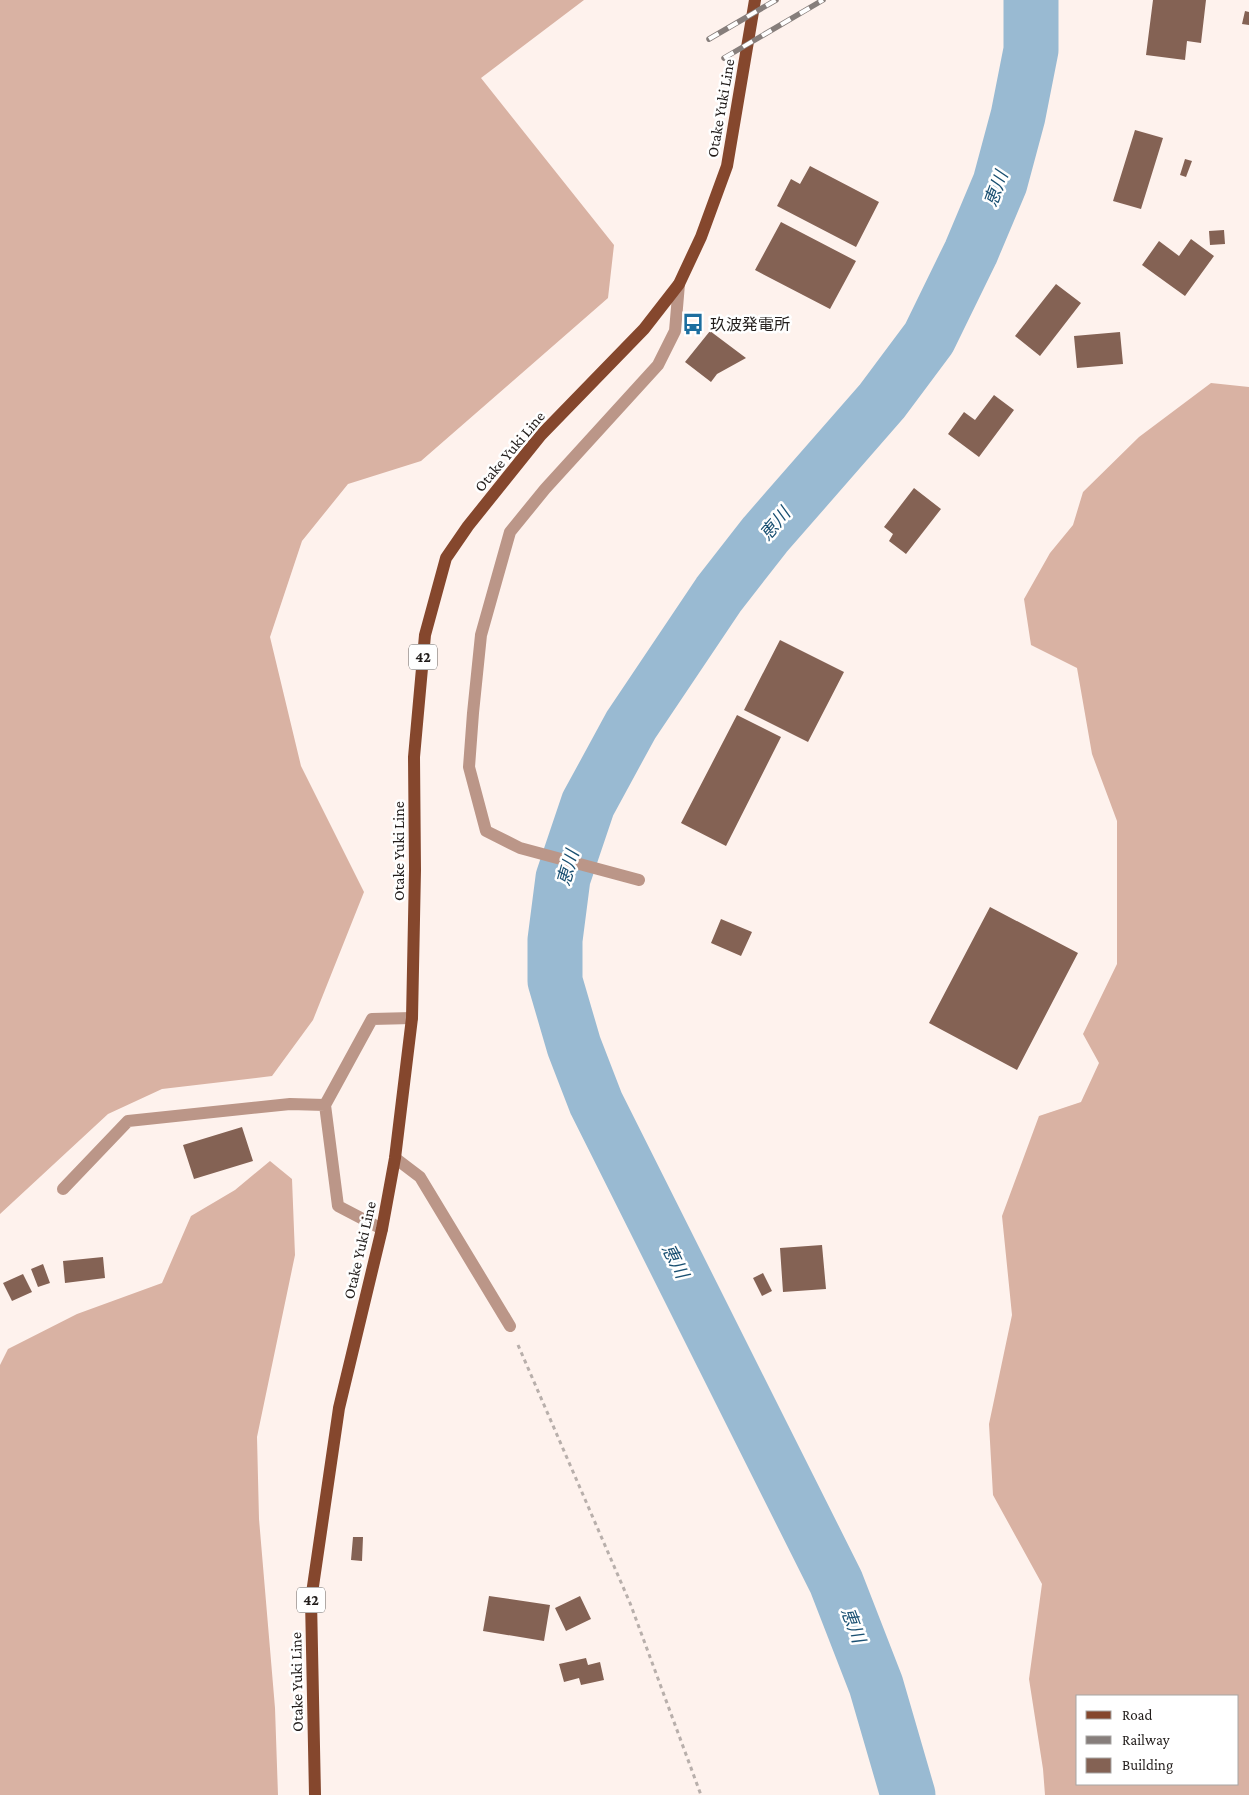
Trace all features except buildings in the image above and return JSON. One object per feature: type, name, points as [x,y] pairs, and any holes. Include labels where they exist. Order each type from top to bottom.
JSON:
[{"type":"main road","name":"Otake Yuki Line","points":[[315,1795],[311,1600],[339,1408],[382,1228],[395,1158],[412,1018],[415,870],[414,757],[425,635],[446,558],[468,526],[541,434],[644,329],[678,284],[701,237],[727,166],[755,0]]},
{"type":"street","points":[[639,880],[520,848],[486,830],[470,767],[481,635],[510,532],[545,489],[658,365],[675,331],[678,284]]},
{"type":"street","points":[[382,1228],[338,1206],[325,1105],[372,1019],[412,1018]]},
{"type":"street","points":[[63,1190],[128,1121],[290,1104],[325,1105]]},
{"type":"street","points":[[395,1158],[420,1177],[510,1326]]},
{"type":"path","points":[[510,1326],[630,1603],[701,1795]]},
{"type":"shaded area","points":[[0,0],[584,0],[481,78],[614,245],[608,298],[421,461],[348,484],[302,541],[270,637],[301,766],[364,892],[313,1020],[272,1076],[162,1089],[108,1114],[0,1214]]},
{"type":"shaded area","points":[[1211,383],[1249,387],[1249,1795],[1045,1795],[1043,1769],[1029,1679],[1042,1584],[993,1495],[989,1424],[1012,1315],[1002,1216],[1039,1116],[1081,1102],[1099,1063],[1083,1034],[1117,964],[1117,821],[1092,754],[1077,668],[1031,645],[1024,599],[1050,553],[1073,525],[1083,492],[1139,437]]},
{"type":"shaded area","points":[[270,1161],[292,1179],[295,1255],[257,1437],[259,1519],[275,1708],[278,1795],[0,1795],[0,1365],[8,1349],[77,1314],[162,1283],[191,1216],[235,1190]]},
{"type":"waterway","name":"恵川","points":[[908,1795],[876,1685],[836,1582],[596,1103],[574,1046],[555,981],[555,940],[563,878],[588,804],[631,725],[719,594],[765,535],[882,401],[929,338],[971,252],[1000,183],[1018,116],[1031,50],[1031,0]]},
{"type":"railway","points":[[709,39],[776,0]]},
{"type":"railway","points":[[724,58],[823,0]]},
{"type":"place","name":"玖波発電所","points":[[693,324]]}]
